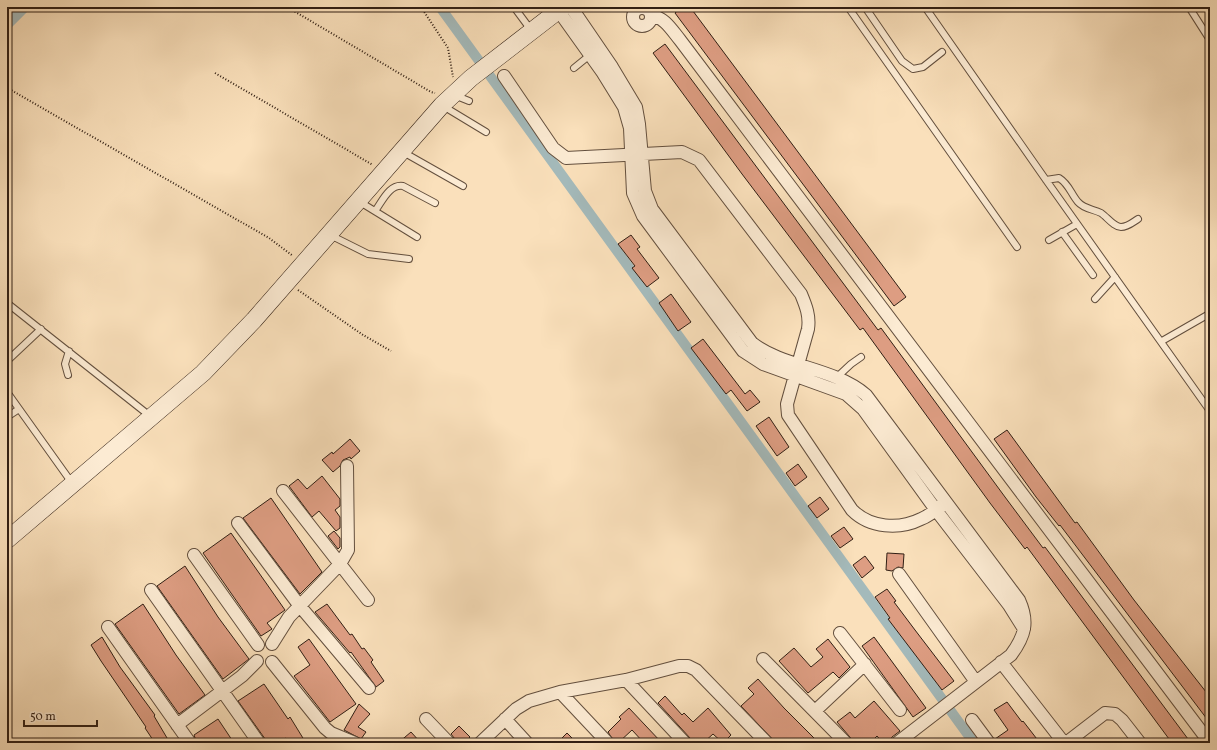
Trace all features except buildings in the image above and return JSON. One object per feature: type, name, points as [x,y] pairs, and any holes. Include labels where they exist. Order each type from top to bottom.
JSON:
[{"type":"street","points":[[10,534],[72,484],[203,373],[254,320],[447,100],[501,54],[564,8]]},
{"type":"street","points":[[564,8],[590,55],[607,70]]},
{"type":"street","points":[[564,8],[607,70],[636,107],[637,155],[645,190],[652,209],[752,343],[766,353],[846,394],[863,409],[936,510],[1009,605],[1024,629]]},
{"type":"street","points":[[632,9],[646,8],[651,15],[660,17],[680,40],[1210,743]]},
{"type":"street","points":[[504,76],[559,154],[566,158],[682,152],[699,160],[706,167],[801,294],[809,319],[798,370],[786,409],[788,415],[852,510],[859,517],[883,526],[896,526],[922,519],[947,502]]},
{"type":"street","points":[[798,370],[836,378],[856,387],[866,395],[1019,600],[1025,612],[1024,629],[1019,643],[1011,654],[897,743]]},
{"type":"street","points":[[272,644],[299,605],[340,564],[348,550],[347,466]]},
{"type":"street","points":[[283,491],[368,600]]},
{"type":"street","points":[[238,522],[299,605],[369,688]]},
{"type":"street","points":[[194,555],[258,645]]},
{"type":"street","points":[[899,574],[976,682]]},
{"type":"street","points":[[150,590],[223,690],[259,743]]},
{"type":"street","points":[[108,627],[190,743]]},
{"type":"street","points":[[840,633],[900,710]]},
{"type":"street","points":[[265,642],[272,644],[276,651],[275,659],[272,662],[263,664],[257,661],[254,651],[258,645],[265,642]]},
{"type":"street","points":[[763,659],[846,743]]},
{"type":"street","points":[[178,725],[257,661]]},
{"type":"street","points":[[272,662],[331,733],[355,743]]},
{"type":"street","points":[[1001,662],[1065,743],[1105,713],[1115,714],[1122,720],[1140,743]]},
{"type":"street","points":[[815,711],[865,664]]},
{"type":"street","points":[[480,743],[505,719],[528,701],[560,692],[626,680],[679,666],[692,667],[767,743]]},
{"type":"street","points":[[626,680],[685,743]]},
{"type":"street","points":[[560,692],[608,743]]},
{"type":"street","points":[[426,719],[449,743]]},
{"type":"street","points":[[505,719],[527,743]]},
{"type":"street","points":[[972,720],[989,743]]},
{"type":"lane","points":[[514,7],[532,31]]},
{"type":"lane","points":[[848,7],[1017,247]]},
{"type":"lane","points":[[865,7],[902,61],[913,69],[923,67],[942,52]]},
{"type":"lane","points":[[925,7],[1210,411]]},
{"type":"lane","points":[[1189,7],[1210,40]]},
{"type":"lane","points":[[574,68],[590,55]]},
{"type":"lane","points":[[447,100],[469,101]]},
{"type":"lane","points":[[447,100],[486,132]]},
{"type":"lane","points":[[402,151],[463,186]]},
{"type":"lane","points":[[1046,180],[1059,178],[1065,181],[1078,203],[1084,207],[1099,212],[1116,226],[1128,226],[1138,219]]},
{"type":"lane","points":[[375,211],[390,191],[399,185],[436,203]]},
{"type":"lane","points":[[358,202],[417,237]]},
{"type":"lane","points":[[1049,240],[1077,224]]},
{"type":"lane","points":[[1062,232],[1093,275]]},
{"type":"lane","points":[[329,235],[368,254],[409,259]]},
{"type":"lane","points":[[1095,299],[1115,277]]},
{"type":"lane","points":[[7,303],[151,417]]},
{"type":"lane","points":[[1162,341],[1209,314]]},
{"type":"lane","points":[[7,361],[41,329]]},
{"type":"lane","points":[[68,375],[65,364],[69,351]]},
{"type":"lane","points":[[836,378],[851,364],[861,358]]},
{"type":"lane","points":[[7,392],[72,484]]},
{"type":"lane","points":[[7,417],[19,408]]},
{"type":"path","points":[[287,7],[447,100],[453,75],[448,48],[421,7]]},
{"type":"path","points":[[216,73],[384,172]]},
{"type":"path","points":[[9,89],[269,238],[304,264]]},
{"type":"path","points":[[287,282],[363,335],[391,351]]},
{"type":"waterway","points":[[7,25],[25,7]]},
{"type":"waterway","points":[[440,7],[974,743]]}]
